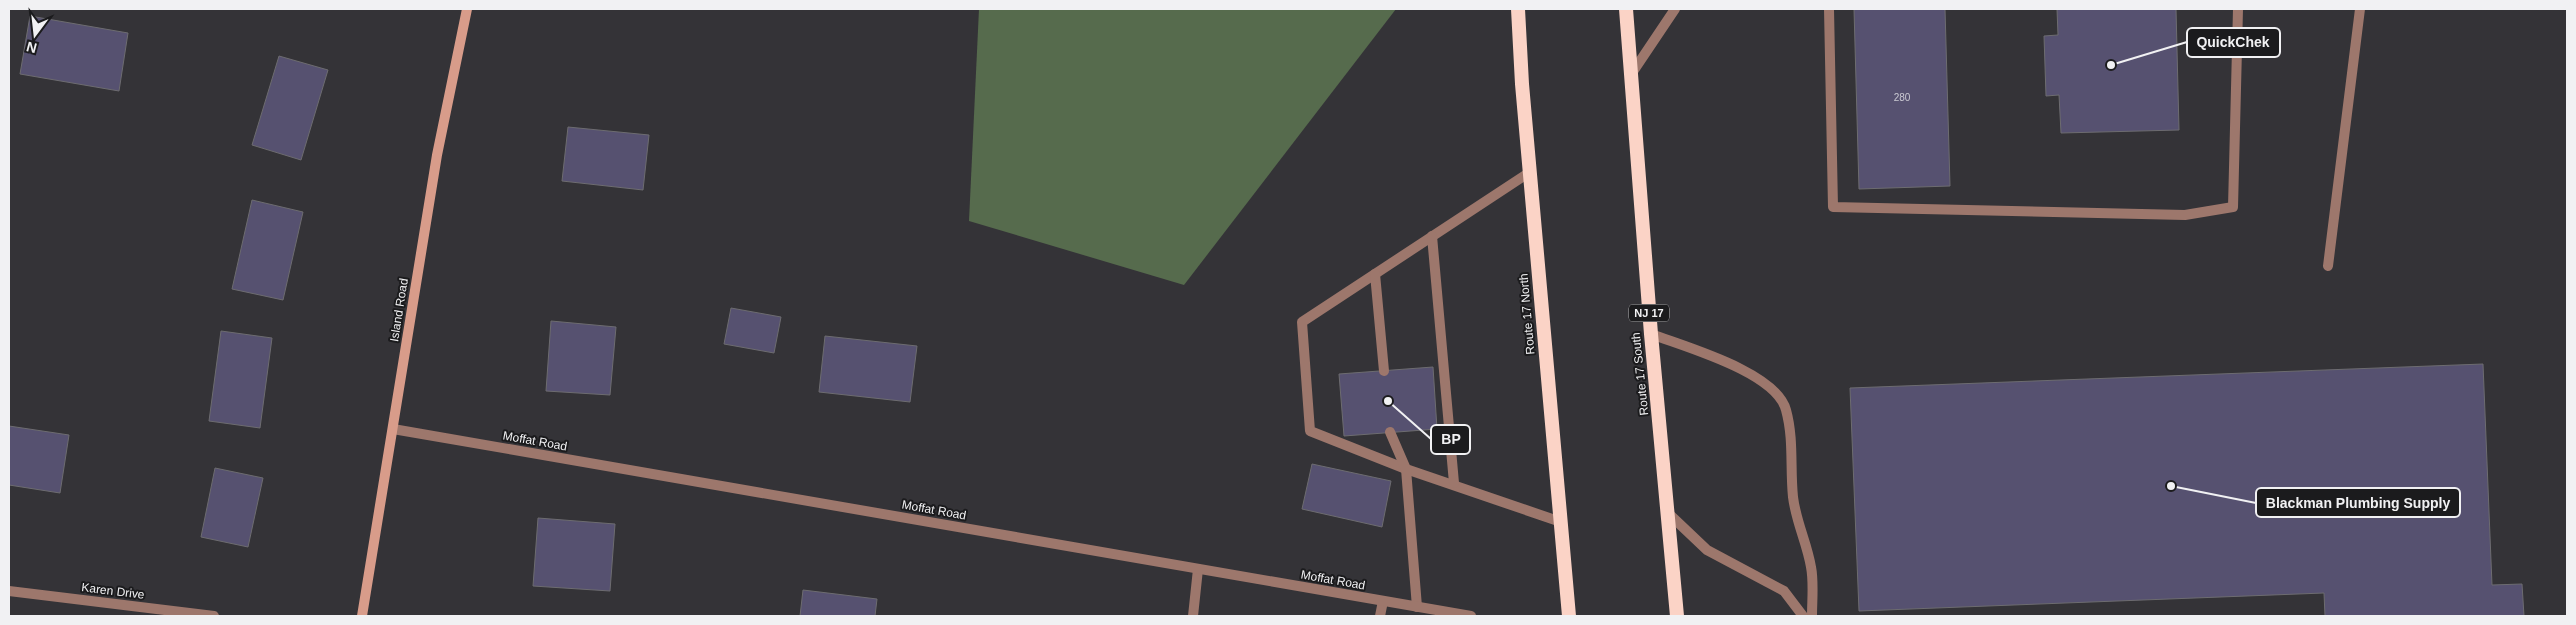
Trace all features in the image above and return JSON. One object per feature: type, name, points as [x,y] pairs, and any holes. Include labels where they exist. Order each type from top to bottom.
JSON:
[{"type":"highway","name":"Route 17 North","points":[[1518,9],[1530,172],[1569,616]]},
{"type":"highway","name":"Route 17 South","points":[[1626,9],[1651,334],[1677,616]]},
{"type":"main road","name":"Island Road","points":[[362,616],[437,155],[467,9]]},
{"type":"street","points":[[1630,76],[1675,9]]},
{"type":"street","points":[[1829,9],[1833,208],[2185,215],[2233,208],[2238,9]]},
{"type":"street","points":[[2328,266],[2360,9]]},
{"type":"street","points":[[1530,172],[1302,322],[1310,431],[1406,469],[1454,483],[1561,522]]},
{"type":"street","points":[[1432,236],[1454,483]]},
{"type":"street","points":[[1375,274],[1384,371]]},
{"type":"street","points":[[1651,334],[1736,365],[1771,387],[1786,408],[1792,448],[1793,494],[1796,521],[1811,567],[1812,616]]},
{"type":"street","name":"Moffat Road","points":[[392,430],[1471,616]]},
{"type":"street","points":[[1390,432],[1406,469],[1417,607]]},
{"type":"street","points":[[1668,513],[1707,550],[1784,591],[1803,616]]},
{"type":"street","points":[[1193,616],[1198,569]]},
{"type":"street","name":"Karen Drive","points":[[9,591],[214,616]]},
{"type":"street","points":[[1380,616],[1383,601]]},
{"type":"green space","points":[[979,9],[1396,9],[1184,285],[969,221]]},
{"type":"building","points":[[1854,9],[1945,9],[1950,186],[1859,189]]},
{"type":"building","points":[[2057,9],[2176,9],[2179,130],[2061,133],[2059,95],[2046,96],[2044,36],[2058,35]]},
{"type":"building","points":[[30,16],[128,33],[119,91],[20,74]]},
{"type":"building","points":[[279,56],[328,70],[301,160],[252,145]]},
{"type":"building","points":[[568,127],[649,135],[643,190],[562,181]]},
{"type":"building","points":[[252,200],[303,212],[283,300],[232,289]]},
{"type":"building","points":[[731,308],[781,317],[774,353],[724,344]]},
{"type":"building","points":[[551,321],[616,327],[610,395],[546,391]]},
{"type":"building","points":[[221,331],[272,338],[260,428],[209,421]]},
{"type":"building","points":[[825,336],[917,346],[910,402],[819,392]]},
{"type":"building","points":[[2483,364],[2492,585],[2522,584],[2524,616],[2325,616],[2324,593],[1859,611],[1850,388]]},
{"type":"building","points":[[1433,367],[1437,429],[1344,436],[1339,374]]},
{"type":"building","points":[[9,426],[69,435],[60,493],[9,485]]},
{"type":"building","points":[[1312,464],[1391,481],[1382,527],[1302,509]]},
{"type":"building","points":[[215,468],[263,478],[248,547],[201,537]]},
{"type":"building","points":[[538,518],[615,524],[610,591],[533,586]]},
{"type":"building","points":[[803,590],[877,599],[875,616],[800,616]]},
{"type":"place","name":"QuickChek","points":[[2111,65]]},
{"type":"place","name":"BP","points":[[1388,401]]},
{"type":"place","name":"Blackman Plumbing Supply","points":[[2171,486]]}]
